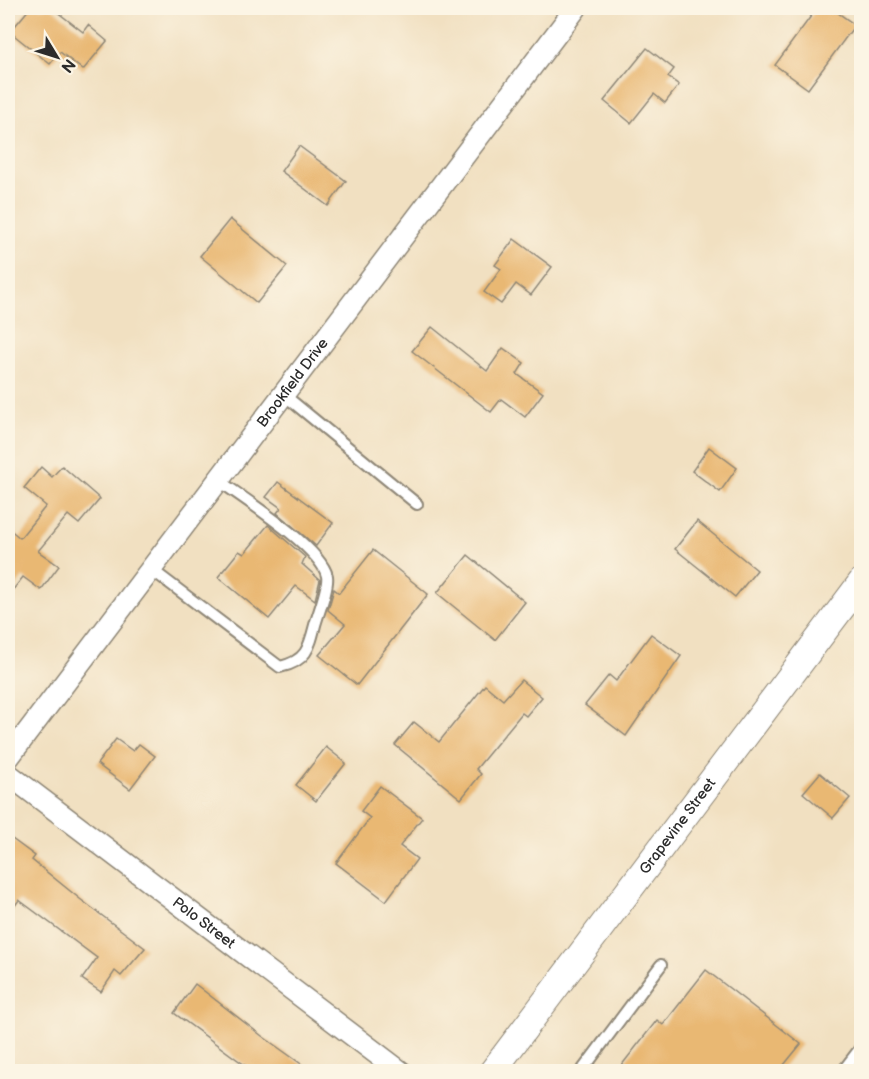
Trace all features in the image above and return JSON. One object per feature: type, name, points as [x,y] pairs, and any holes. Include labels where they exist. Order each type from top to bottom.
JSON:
[{"type":"street","name":"Brookfield Drive","points":[[8,758],[576,8]]},
{"type":"street","name":"Grapevine Street","points":[[492,1071],[861,581]]},
{"type":"street","name":"Polo Street","points":[[8,774],[401,1071]]},
{"type":"lane","points":[[283,394],[417,504]]},
{"type":"lane","points":[[151,569],[280,666],[296,663],[309,648],[328,578],[321,562],[303,544],[218,480]]},
{"type":"lane","points":[[581,1071],[661,965]]},
{"type":"lane","points":[[842,1071],[861,1046]]},
{"type":"building","points":[[30,8],[52,8],[83,32],[88,25],[107,41],[83,70],[60,52],[50,64],[10,32]]},
{"type":"building","points":[[817,8],[831,8],[855,25],[808,89],[775,65]]},
{"type":"building","points":[[647,48],[674,69],[668,77],[679,85],[665,103],[654,94],[631,123],[604,101]]},
{"type":"building","points":[[299,146],[346,181],[328,206],[281,171]]},
{"type":"building","points":[[230,219],[287,266],[257,303],[200,256]]},
{"type":"building","points":[[514,239],[552,267],[531,295],[516,284],[501,304],[484,292],[501,269],[495,265]]},
{"type":"building","points":[[432,327],[487,371],[503,348],[524,363],[517,374],[543,393],[525,417],[501,399],[491,412],[412,351]]},
{"type":"building","points":[[709,447],[737,468],[720,492],[692,471]]},
{"type":"building","points":[[62,466],[100,499],[79,524],[68,515],[38,551],[59,566],[41,590],[23,577],[8,596],[8,528],[20,538],[46,506],[24,488],[41,467],[52,477]]},
{"type":"building","points":[[278,482],[333,523],[316,546],[277,513],[281,508],[266,497]]},
{"type":"building","points":[[697,521],[757,570],[735,597],[675,549]]},
{"type":"building","points":[[268,525],[305,557],[302,564],[320,580],[315,600],[296,586],[269,619],[218,577],[239,551],[244,554]]},
{"type":"building","points":[[373,550],[428,594],[357,685],[319,655],[345,624],[328,610],[334,589],[339,593]]},
{"type":"building","points":[[468,555],[525,602],[495,640],[437,593]]},
{"type":"building","points":[[651,634],[681,656],[626,736],[585,705],[609,675],[616,681]]},
{"type":"building","points":[[521,680],[542,697],[526,716],[522,713],[476,769],[481,774],[461,799],[395,745],[414,722],[439,742],[485,685],[503,700]]},
{"type":"building","points":[[116,739],[133,751],[139,744],[155,756],[130,789],[97,764]]},
{"type":"building","points":[[326,747],[346,763],[316,801],[296,785]]},
{"type":"building","points":[[820,773],[850,798],[833,818],[803,793]]},
{"type":"building","points":[[380,786],[422,818],[400,846],[417,859],[386,901],[336,863],[370,818],[361,811]]},
{"type":"building","points":[[8,836],[35,856],[32,860],[145,948],[121,976],[115,971],[101,992],[82,979],[97,958],[19,900],[8,915]]},
{"type":"building","points":[[706,970],[801,1044],[779,1071],[617,1071],[657,1020],[663,1025]]},
{"type":"building","points":[[195,984],[311,1071],[253,1071],[174,1013]]}]
